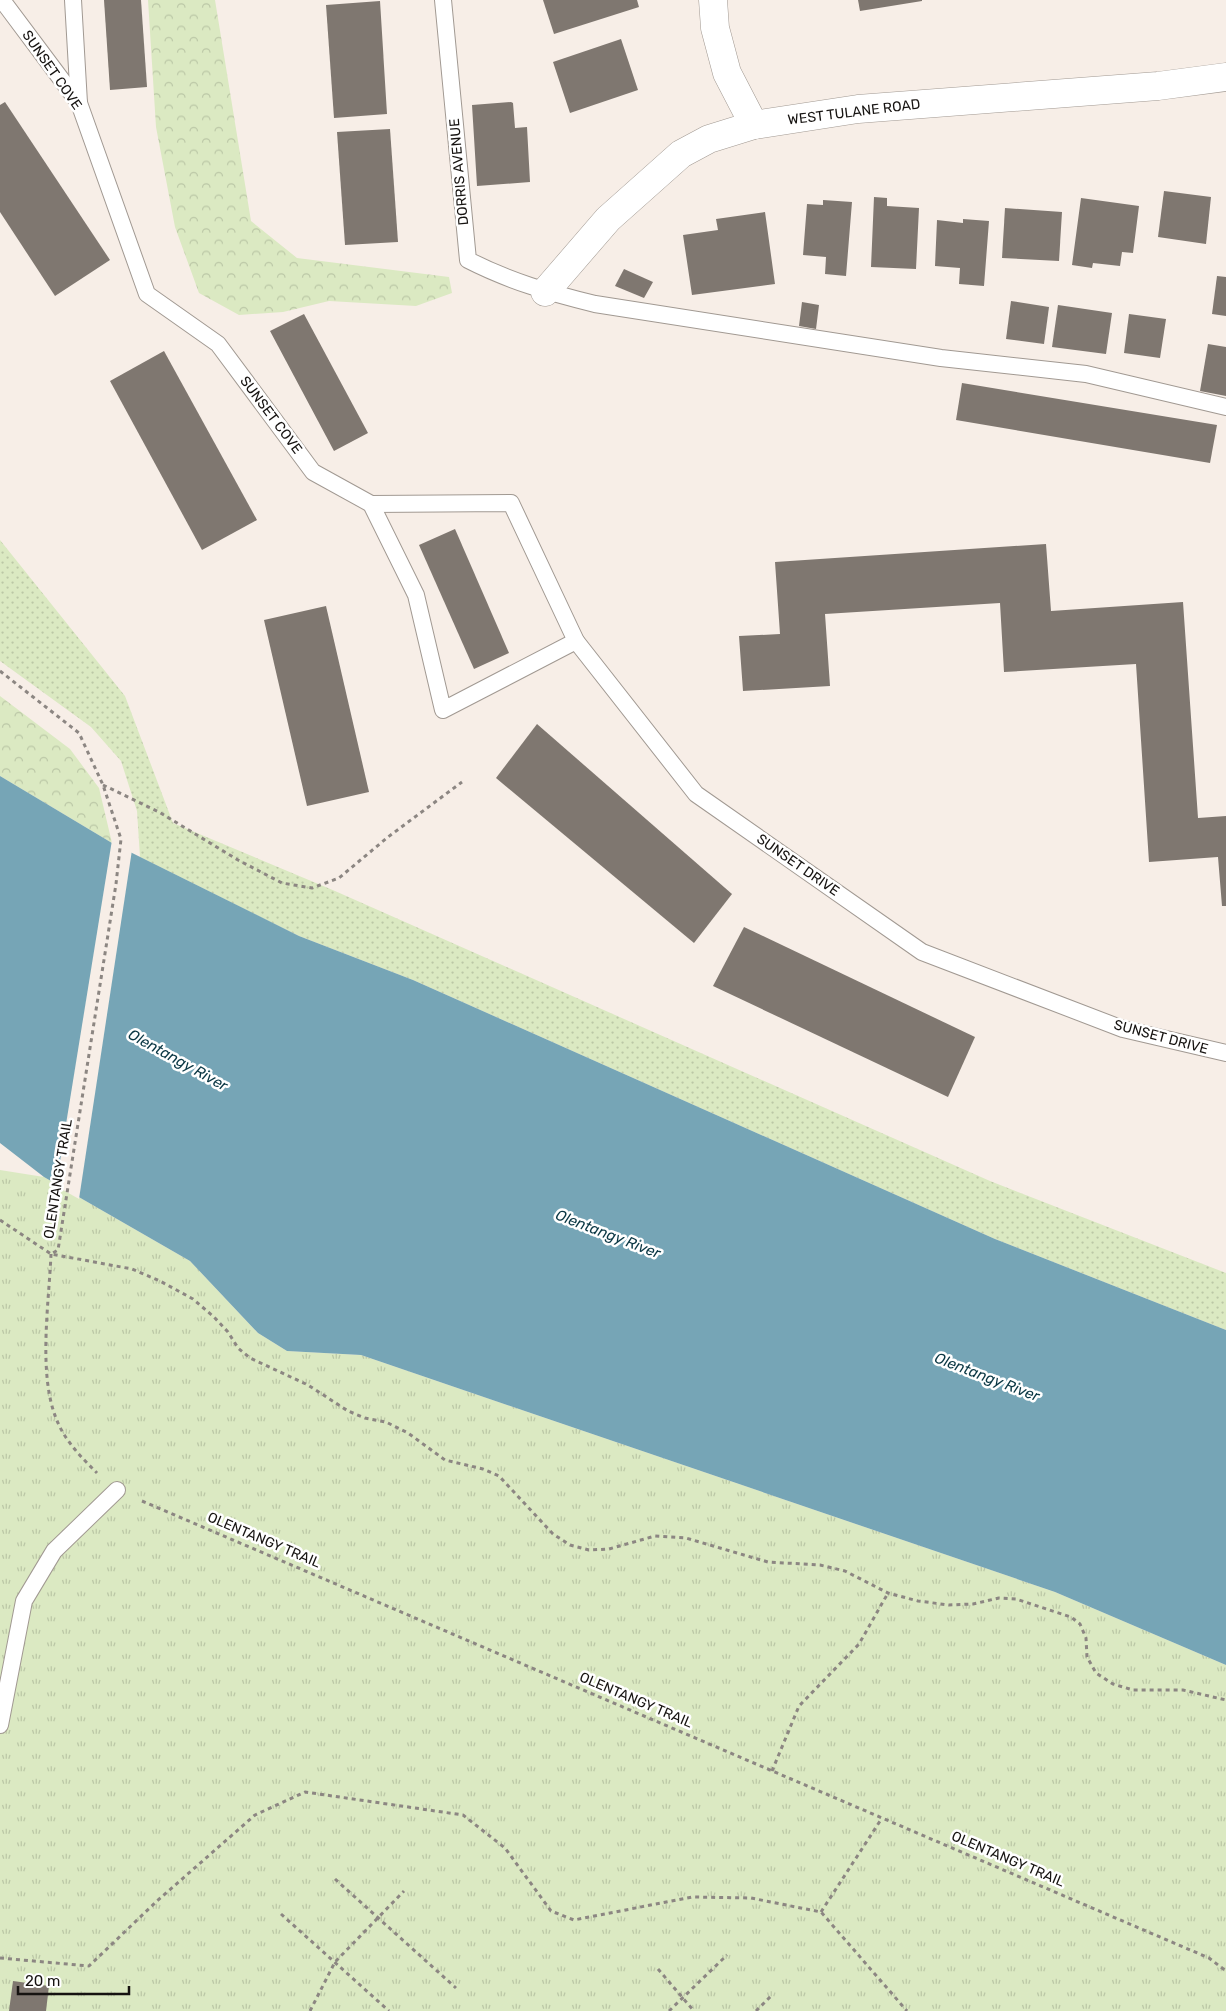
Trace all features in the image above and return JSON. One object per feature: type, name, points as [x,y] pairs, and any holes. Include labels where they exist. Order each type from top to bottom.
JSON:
[{"type":"street","points":[[713,0],[715,28],[727,73],[754,125]]},
{"type":"street","name":"WEST TULANE ROAD","points":[[545,292],[608,219],[681,154],[709,139],[754,125],[858,109],[1158,86],[1226,77]]},
{"type":"lane","name":"SUNSET COVE","points":[[2,0],[78,103],[146,294],[218,344],[313,472],[371,504]]},
{"type":"lane","points":[[73,0],[78,103]]},
{"type":"lane","name":"DORRIS AVENUE","points":[[443,0],[468,260],[498,276],[545,292]]},
{"type":"lane","points":[[545,292],[595,304],[941,358],[1086,374],[1226,407]]},
{"type":"lane","name":"SUNSET DRIVE","points":[[371,504],[511,503],[576,641],[696,794],[922,952],[1123,1028],[1226,1053]]},
{"type":"lane","points":[[371,504],[416,595],[443,710],[576,641]]},
{"type":"lane","points":[[0,1725],[24,1601],[54,1550],[117,1490]]},
{"type":"path","name":"OLENTANGY TRAIL","points":[[0,671],[79,733],[103,785],[121,839],[116,884],[58,1250],[50,1254],[46,1377],[56,1419],[75,1451],[109,1486],[117,1490],[1209,1958],[1226,1971]]},
{"type":"path","points":[[103,785],[159,812],[238,860],[282,882],[312,888],[339,878],[388,837],[462,782]]},
{"type":"path","points":[[0,1220],[50,1254],[132,1269],[193,1299],[214,1317],[228,1332],[238,1348],[250,1358],[308,1385],[348,1411],[365,1418],[386,1422],[408,1433],[445,1460],[483,1469],[499,1476],[553,1534],[570,1545],[589,1550],[609,1548],[655,1536],[686,1538],[768,1562],[820,1565],[845,1571],[888,1593],[918,1601],[949,1605],[974,1604],[999,1598],[1016,1599],[1072,1616],[1080,1624],[1086,1638],[1087,1658],[1096,1673],[1113,1684],[1133,1690],[1184,1690],[1226,1700]]},
{"type":"path","points":[[772,1771],[799,1706],[858,1644],[888,1593]]},
{"type":"path","points":[[0,1958],[89,1966],[156,1901],[255,1815],[305,1792],[463,1814],[505,1848],[551,1911],[574,1920],[692,1897],[752,1898],[821,1912],[907,2011]]},
{"type":"path","points":[[821,1912],[882,1818]]},
{"type":"path","points":[[335,1879],[456,1988]]},
{"type":"path","points":[[310,2011],[335,1962],[404,1891]]},
{"type":"path","points":[[281,1914],[389,2011]]},
{"type":"path","points":[[668,2011],[727,1955]]},
{"type":"path","points":[[658,1968],[694,2011]]},
{"type":"path","points":[[756,2011],[772,1995]]},
{"type":"green space","points":[[148,0],[215,0],[251,221],[297,258],[449,277],[452,293],[416,306],[329,301],[283,312],[239,315],[199,293],[175,227],[156,127]]},
{"type":"green space","points":[[0,540],[125,696],[173,823],[335,891],[990,1181],[1226,1273],[1226,1330],[995,1239],[413,980],[299,936],[140,857],[137,811],[121,761],[91,727],[0,661]]},
{"type":"green space","points":[[0,696],[70,749],[99,788],[112,843],[0,776]]},
{"type":"green space","points":[[0,1170],[44,1177],[190,1261],[258,1333],[287,1351],[361,1355],[1055,1592],[1226,1665],[1226,2011],[0,2011]]},
{"type":"water","name":"Olentangy River","points":[[0,776],[112,843],[299,936],[413,980],[995,1239],[1226,1330],[1226,1665],[1055,1592],[361,1355],[287,1351],[258,1333],[190,1261],[44,1177],[0,1143]]},
{"type":"pier","points":[[112,840],[132,850],[79,1199],[56,1186]]},
{"type":"building","points":[[104,0],[141,0],[147,87],[110,90]]},
{"type":"building","points":[[543,0],[637,0],[639,7],[554,34]]},
{"type":"building","points":[[858,0],[922,0],[922,1],[860,11]]},
{"type":"building","points":[[380,1],[387,114],[334,118],[326,5]]},
{"type":"building","points":[[621,39],[638,90],[570,113],[553,62]]},
{"type":"building","points":[[5,102],[110,260],[55,296],[0,212],[0,105]]},
{"type":"building","points":[[513,103],[515,128],[527,127],[530,182],[477,186],[472,105]]},
{"type":"building","points":[[390,129],[398,242],[345,245],[337,132]]},
{"type":"building","points":[[1164,191],[1211,197],[1206,244],[1158,237]]},
{"type":"building","points":[[874,197],[887,198],[887,206],[919,208],[916,269],[871,267]]},
{"type":"building","points":[[1081,198],[1139,206],[1133,253],[1122,252],[1120,266],[1093,263],[1092,268],[1072,265]]},
{"type":"building","points":[[823,200],[852,202],[846,276],[825,274],[826,257],[803,255],[807,204],[823,205]]},
{"type":"building","points":[[1005,208],[1062,212],[1059,261],[1002,258]]},
{"type":"building","points":[[765,212],[775,284],[692,295],[683,235],[718,230],[716,219]]},
{"type":"building","points":[[963,219],[989,221],[984,286],[959,284],[960,268],[935,266],[937,220],[963,223]]},
{"type":"building","points":[[624,269],[653,282],[644,298],[615,286]]},
{"type":"building","points":[[1217,276],[1226,277],[1226,316],[1212,314]]},
{"type":"building","points":[[1011,301],[1049,307],[1044,344],[1006,339]]},
{"type":"building","points":[[802,302],[819,305],[816,329],[799,326]]},
{"type":"building","points":[[1058,305],[1112,313],[1106,354],[1052,347]]},
{"type":"building","points":[[304,314],[368,433],[334,451],[270,331]]},
{"type":"building","points":[[1129,314],[1166,319],[1160,358],[1124,353]]},
{"type":"building","points":[[1208,344],[1226,347],[1226,396],[1200,391]]},
{"type":"building","points":[[164,351],[257,520],[202,550],[110,381]]},
{"type":"building","points":[[962,383],[1217,425],[1210,463],[956,420]]},
{"type":"building","points":[[455,529],[509,653],[474,669],[419,545]]},
{"type":"building","points":[[1046,544],[1051,611],[1183,602],[1198,818],[1226,816],[1226,906],[1222,906],[1218,857],[1149,862],[1136,664],[1004,672],[1000,603],[825,614],[830,686],[743,691],[739,636],[780,634],[775,562]]},
{"type":"building","points":[[326,606],[369,792],[307,806],[264,620]]},
{"type":"building","points":[[537,724],[732,894],[694,943],[496,778]]},
{"type":"building","points":[[744,927],[975,1037],[948,1097],[713,986]]},
{"type":"building","points":[[13,1981],[49,1986],[46,2011],[9,2011]]}]
